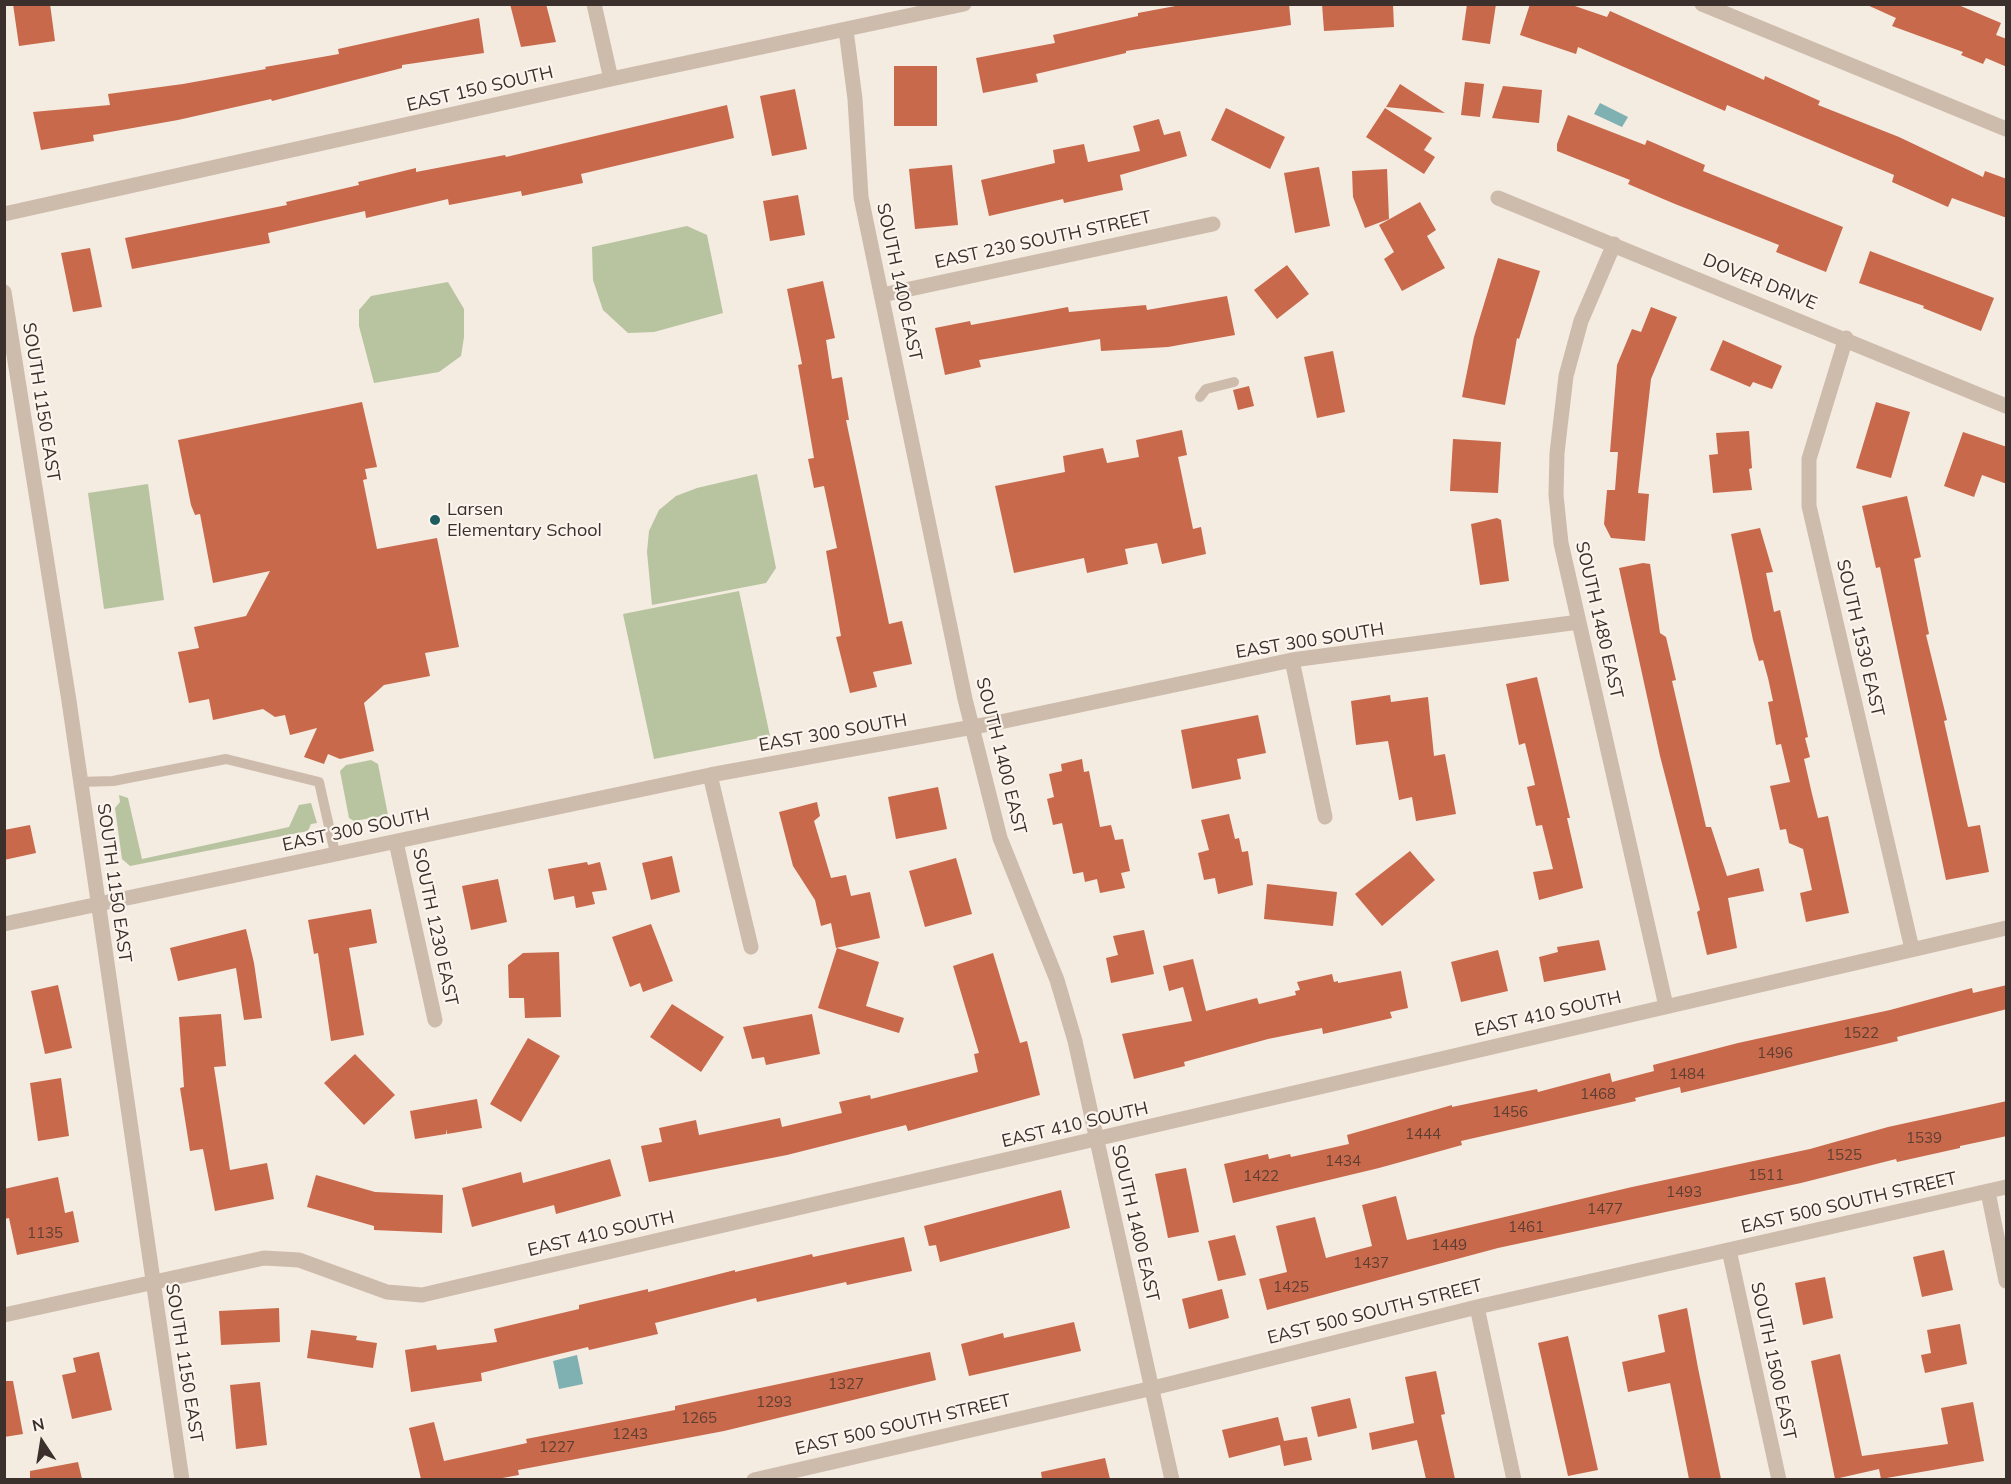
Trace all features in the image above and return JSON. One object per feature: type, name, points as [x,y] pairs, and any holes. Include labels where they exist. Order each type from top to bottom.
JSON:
[{"type":"street","points":[[594,4],[611,80]]},
{"type":"street","name":"EAST 150 SOUTH","points":[[4,214],[964,4]]},
{"type":"street","points":[[1702,4],[2007,129]]},
{"type":"street","name":"SOUTH 1400 EAST","points":[[846,30],[855,99],[861,197],[972,726],[1000,838],[1057,980],[1075,1041],[1172,1479]]},
{"type":"street","name":"DOVER DRIVE","points":[[1498,198],[2006,405]]},
{"type":"street","name":"EAST 230 SOUTH STREET","points":[[882,295],[1213,224]]},
{"type":"street","name":"SOUTH 1480 EAST","points":[[1614,244],[1574,345],[1566,376],[1557,453],[1561,543],[1666,1006]]},
{"type":"street","name":"SOUTH 1150 EAST","points":[[4,292],[9,354],[69,700],[79,782],[182,1479]]},
{"type":"street","name":"SOUTH 1530 EAST","points":[[1846,338],[1809,459],[1809,506],[1912,949]]},
{"type":"street","name":"EAST 300 SOUTH","points":[[4,924],[710,775],[972,726],[1292,660],[1579,622]]},
{"type":"street","points":[[1292,660],[1325,817]]},
{"type":"street","points":[[710,775],[751,947]]},
{"type":"street","name":"SOUTH 1230 EAST","points":[[396,842],[435,1020]]},
{"type":"street","name":"EAST 410 SOUTH","points":[[4,1315],[264,1258],[299,1260],[387,1292],[422,1295],[2007,928]]},
{"type":"street","name":"EAST 500 SOUTH STREET","points":[[754,1479],[1152,1388],[1477,1307],[2007,1187]]},
{"type":"street","points":[[1988,1192],[2007,1281]]},
{"type":"street","name":"SOUTH 1500 EAST","points":[[1729,1250],[1779,1479]]},
{"type":"street","points":[[1477,1307],[1514,1479]]},
{"type":"lane","points":[[1200,397],[1206,389],[1234,382]]},
{"type":"lane","points":[[79,782],[113,781],[226,759],[319,782],[334,853]]},
{"type":"green space","points":[[687,226],[707,235],[723,313],[654,332],[628,333],[603,310],[593,280],[592,247]]},
{"type":"green space","points":[[448,282],[464,309],[461,356],[439,372],[374,383],[359,326],[359,310],[371,296]]},
{"type":"green space","points":[[757,474],[776,568],[766,583],[652,605],[647,552],[649,531],[659,510],[676,496],[697,488]]},
{"type":"green space","points":[[148,484],[164,600],[104,609],[88,493]]},
{"type":"green space","points":[[739,591],[770,736],[654,759],[623,614]]},
{"type":"green space","points":[[371,760],[378,764],[388,815],[354,821],[349,818],[340,771],[346,765]]},
{"type":"green space","points":[[119,795],[128,798],[142,859],[289,827],[299,805],[311,803],[317,823],[311,824],[308,831],[130,866],[122,859],[115,808],[120,802]]},
{"type":"water","points":[[1600,103],[1628,117],[1622,127],[1594,114]]},
{"type":"water","points":[[577,1355],[583,1384],[559,1389],[553,1361]]},
{"type":"building","points":[[13,4],[50,4],[55,41],[19,46]]},
{"type":"building","points":[[510,4],[546,4],[556,42],[521,47]]},
{"type":"building","points":[[1186,4],[1289,4],[1291,25],[1126,51],[1126,53],[1036,74],[1038,82],[983,93],[976,58],[1055,43],[1053,35],[1138,16],[1138,13]]},
{"type":"building","points":[[1322,4],[1393,4],[1394,27],[1324,31]]},
{"type":"building","points":[[1467,4],[1496,4],[1490,44],[1462,40]]},
{"type":"building","points":[[1530,4],[1569,4],[1607,17],[1610,11],[1764,80],[1765,76],[1820,101],[1818,105],[1899,137],[1983,177],[1985,171],[2007,179],[2007,218],[1952,198],[1948,207],[1892,182],[1894,175],[1727,105],[1725,111],[1578,47],[1576,54],[1520,35]]},
{"type":"building","points":[[1865,4],[1956,4],[2001,23],[1996,35],[2007,39],[2007,67],[1986,58],[1983,64],[1961,55],[1963,52],[1892,26],[1896,18]]},
{"type":"building","points":[[479,18],[484,53],[402,65],[402,68],[272,101],[271,99],[178,120],[93,135],[94,141],[41,150],[33,112],[110,105],[108,94],[183,84],[266,69],[265,67],[339,54],[338,49]]},
{"type":"building","points":[[894,66],[937,66],[937,126],[894,126]]},
{"type":"building","points":[[1465,82],[1484,84],[1480,117],[1461,115]]},
{"type":"building","points":[[1400,84],[1445,113],[1386,107]]},
{"type":"building","points":[[1503,86],[1542,90],[1539,123],[1492,118]]},
{"type":"building","points":[[795,89],[807,149],[772,156],[760,96]]},
{"type":"building","points":[[727,105],[734,138],[581,174],[583,183],[522,196],[521,191],[449,205],[448,199],[366,218],[365,211],[268,233],[270,243],[132,269],[125,238],[287,205],[286,202],[359,185],[358,182],[416,168],[416,172],[505,155],[506,157]]},
{"type":"building","points":[[1226,108],[1285,137],[1270,169],[1211,140]]},
{"type":"building","points":[[1385,108],[1432,138],[1424,150],[1435,157],[1424,174],[1366,137]]},
{"type":"building","points":[[1568,115],[1645,145],[1647,140],[1705,165],[1703,171],[1843,227],[1826,272],[1776,252],[1779,245],[1675,204],[1628,184],[1630,180],[1557,151],[1557,144]]},
{"type":"building","points":[[1159,119],[1164,135],[1180,131],[1187,156],[1120,175],[1123,190],[1064,203],[1063,199],[989,216],[981,180],[1055,163],[1053,150],[1084,144],[1088,162],[1140,151],[1133,126]]},
{"type":"building","points":[[952,165],[958,225],[915,229],[909,169]]},
{"type":"building","points":[[1319,167],[1330,226],[1295,233],[1284,173]]},
{"type":"building","points":[[1387,169],[1389,219],[1365,228],[1353,197],[1352,171]]},
{"type":"building","points":[[798,195],[805,235],[770,241],[763,201]]},
{"type":"building","points":[[1420,202],[1436,230],[1427,236],[1445,268],[1402,291],[1384,259],[1394,252],[1379,225]]},
{"type":"building","points":[[90,248],[102,307],[73,312],[61,253]]},
{"type":"building","points":[[1870,251],[1994,298],[1981,331],[1923,308],[1924,306],[1859,283]]},
{"type":"building","points":[[1498,258],[1540,271],[1519,339],[1517,338],[1505,405],[1462,397],[1474,337]]},
{"type":"building","points":[[1287,265],[1309,294],[1277,319],[1254,290]]},
{"type":"building","points":[[823,281],[835,338],[826,340],[832,379],[842,377],[849,420],[846,420],[889,624],[902,621],[912,664],[873,672],[877,687],[850,693],[836,637],[841,636],[826,551],[837,548],[824,486],[814,488],[808,459],[814,458],[798,365],[802,364],[787,289]]},
{"type":"building","points":[[1227,296],[1235,335],[1168,347],[1101,351],[1100,339],[979,360],[981,367],[945,375],[935,328],[970,321],[971,325],[1068,307],[1069,312],[1146,305],[1147,310]]},
{"type":"building","points":[[1651,307],[1677,317],[1651,379],[1638,493],[1649,494],[1645,541],[1611,538],[1604,524],[1607,490],[1615,490],[1618,452],[1610,452],[1617,365],[1632,329],[1641,332]]},
{"type":"building","points":[[1723,340],[1782,366],[1772,389],[1753,382],[1750,387],[1710,370]]},
{"type":"building","points":[[1333,351],[1345,412],[1317,418],[1304,357]]},
{"type":"building","points":[[1249,386],[1254,406],[1238,410],[1233,390]]},
{"type":"building","points":[[362,402],[377,467],[365,469],[367,479],[363,480],[377,549],[437,538],[459,647],[425,653],[430,676],[384,685],[364,703],[374,751],[340,759],[328,754],[324,764],[304,757],[317,728],[290,735],[285,715],[275,717],[263,709],[213,720],[209,699],[189,703],[178,652],[199,648],[194,627],[246,616],[270,571],[213,583],[200,514],[195,515],[191,505],[178,440]]},
{"type":"building","points":[[1876,402],[1910,412],[1891,478],[1856,468]]},
{"type":"building","points":[[1182,430],[1187,455],[1178,457],[1193,529],[1201,527],[1206,554],[1162,564],[1157,543],[1125,549],[1128,564],[1087,573],[1084,558],[1014,573],[995,486],[1065,472],[1063,456],[1103,448],[1107,463],[1139,457],[1136,440]]},
{"type":"building","points":[[1749,431],[1752,468],[1749,469],[1752,490],[1713,493],[1709,455],[1718,454],[1716,433]]},
{"type":"building","points":[[1963,432],[2007,447],[2007,484],[1982,475],[1974,497],[1944,486]]},
{"type":"building","points":[[1453,439],[1501,442],[1498,493],[1450,491]]},
{"type":"building","points":[[1907,496],[1921,557],[1914,559],[1929,634],[1926,635],[1947,720],[1944,721],[1968,827],[1980,825],[1989,872],[1946,880],[1880,567],[1876,568],[1862,506]]},
{"type":"building","points":[[1497,518],[1501,520],[1509,581],[1480,585],[1471,524]]},
{"type":"building","points":[[1760,528],[1773,572],[1766,573],[1774,612],[1780,610],[1808,737],[1805,738],[1810,757],[1804,759],[1812,794],[1818,818],[1828,816],[1849,913],[1806,922],[1800,893],[1812,890],[1803,849],[1789,843],[1786,829],[1780,830],[1770,786],[1790,782],[1781,744],[1776,745],[1768,702],[1773,701],[1763,660],[1759,661],[1753,640],[1731,534]]},
{"type":"building","points":[[1643,563],[1650,564],[1660,633],[1666,637],[1676,680],[1672,681],[1706,827],[1711,827],[1727,876],[1759,868],[1764,891],[1728,898],[1737,948],[1707,955],[1697,912],[1700,910],[1660,756],[1619,568]]},
{"type":"building","points":[[1537,677],[1570,818],[1567,818],[1583,888],[1539,900],[1533,872],[1553,869],[1542,825],[1536,826],[1527,787],[1535,785],[1525,743],[1519,745],[1506,684]]},
{"type":"building","points":[[1390,695],[1391,702],[1428,697],[1434,756],[1445,754],[1456,814],[1416,821],[1412,797],[1399,800],[1388,741],[1356,745],[1351,701]]},
{"type":"building","points":[[1258,715],[1266,753],[1237,759],[1241,779],[1192,789],[1181,730]]},
{"type":"building","points":[[1082,759],[1084,772],[1089,771],[1100,827],[1111,825],[1115,840],[1123,839],[1130,871],[1121,873],[1125,888],[1100,893],[1097,879],[1085,882],[1083,872],[1073,874],[1062,823],[1053,825],[1047,799],[1054,797],[1049,774],[1062,771],[1061,764]]},
{"type":"building","points":[[938,787],[947,829],[896,839],[888,797]]},
{"type":"building","points":[[817,802],[820,816],[814,821],[831,878],[846,875],[851,896],[870,892],[880,938],[836,948],[831,923],[821,926],[815,900],[793,866],[779,812]]},
{"type":"building","points":[[1229,814],[1235,839],[1239,838],[1242,852],[1248,851],[1253,885],[1218,894],[1215,878],[1204,880],[1198,853],[1209,850],[1201,820]]},
{"type":"building","points":[[30,825],[36,853],[4,860],[4,830]]},
{"type":"building","points":[[1410,851],[1435,880],[1382,926],[1355,894]]},
{"type":"building","points":[[672,856],[680,892],[651,900],[642,863]]},
{"type":"building","points":[[956,858],[972,914],[925,927],[909,871]]},
{"type":"building","points":[[587,862],[588,865],[600,862],[607,890],[592,892],[595,904],[576,908],[574,896],[554,900],[548,869]]},
{"type":"building","points":[[498,879],[507,922],[471,930],[462,886]]},
{"type":"building","points":[[1267,884],[1337,892],[1333,926],[1264,919]]},
{"type":"building","points":[[371,909],[377,943],[349,948],[364,1035],[331,1041],[318,953],[314,954],[308,920]]},
{"type":"building","points":[[651,924],[673,981],[643,992],[640,983],[630,987],[612,937]]},
{"type":"building","points":[[246,929],[254,963],[262,1018],[244,1020],[236,968],[178,981],[170,948]]},
{"type":"building","points":[[1144,930],[1154,974],[1111,983],[1106,958],[1118,955],[1113,936]]},
{"type":"building","points":[[1599,940],[1606,970],[1544,982],[1539,957],[1558,952],[1557,947]]},
{"type":"building","points":[[837,948],[879,962],[866,1006],[904,1018],[899,1033],[818,1008]]},
{"type":"building","points":[[1498,950],[1508,991],[1461,1002],[1451,962]]},
{"type":"building","points":[[559,952],[561,1017],[525,1018],[524,998],[509,998],[508,965],[523,953]]},
{"type":"building","points":[[993,953],[1020,1043],[1027,1041],[1040,1095],[908,1131],[906,1125],[787,1155],[649,1182],[641,1146],[662,1142],[659,1128],[696,1120],[699,1135],[780,1118],[782,1127],[842,1113],[839,1102],[870,1095],[871,1099],[978,1072],[974,1054],[979,1053],[953,966]]},
{"type":"building","points":[[1193,959],[1206,1011],[1257,998],[1259,1004],[1296,995],[1295,991],[1300,990],[1297,982],[1332,974],[1334,982],[1338,981],[1338,983],[1401,971],[1408,1008],[1390,1012],[1392,1018],[1323,1034],[1322,1028],[1268,1039],[1184,1062],[1185,1066],[1134,1079],[1122,1034],[1192,1021],[1183,987],[1169,991],[1163,966]]},
{"type":"building","points":[[58,985],[72,1048],[45,1054],[31,991]]},
{"type":"building","points":[[2007,985],[2007,1009],[1897,1037],[1898,1041],[1681,1093],[1680,1087],[1635,1098],[1636,1101],[1461,1141],[1462,1145],[1379,1168],[1233,1203],[1224,1164],[1268,1154],[1269,1159],[1290,1154],[1291,1157],[1349,1144],[1347,1135],[1452,1105],[1452,1107],[1537,1089],[1538,1092],[1610,1073],[1612,1082],[1654,1071],[1653,1065],[1738,1043],[1890,1010],[1972,988],[1973,993]]},
{"type":"building","points":[[672,1004],[724,1037],[701,1072],[650,1037]]},
{"type":"building","points":[[221,1014],[226,1066],[214,1067],[230,1170],[267,1163],[274,1199],[215,1211],[203,1149],[190,1151],[180,1088],[184,1087],[179,1017]]},
{"type":"building","points":[[812,1014],[820,1054],[766,1065],[764,1057],[752,1059],[743,1027]]},
{"type":"building","points":[[528,1038],[560,1056],[521,1122],[490,1104]]},
{"type":"building","points":[[355,1054],[395,1095],[364,1125],[324,1083]]},
{"type":"building","points":[[61,1078],[69,1136],[38,1141],[30,1083]]},
{"type":"building","points":[[477,1099],[482,1128],[447,1134],[446,1129],[446,1134],[415,1139],[410,1111]]},
{"type":"building","points":[[2007,1101],[2007,1136],[1498,1248],[1267,1310],[1259,1279],[1287,1272],[1276,1226],[1315,1217],[1326,1258],[1372,1246],[1362,1205],[1396,1196],[1407,1240],[1632,1187],[1810,1149],[1888,1127]]},
{"type":"building","points":[[610,1159],[621,1196],[556,1214],[554,1205],[472,1227],[462,1188],[521,1172],[523,1183]]},
{"type":"building","points":[[1186,1168],[1199,1232],[1168,1238],[1155,1174]]},
{"type":"building","points":[[316,1175],[375,1192],[443,1195],[442,1233],[374,1230],[374,1226],[307,1207]]},
{"type":"building","points":[[58,1177],[65,1213],[73,1211],[79,1242],[17,1255],[9,1218],[4,1219],[4,1189]]},
{"type":"building","points":[[1061,1190],[1070,1228],[940,1262],[936,1245],[929,1246],[924,1226]]},
{"type":"building","points":[[1235,1235],[1246,1275],[1218,1281],[1208,1241]]},
{"type":"building","points":[[904,1237],[912,1271],[847,1285],[846,1282],[757,1302],[756,1298],[655,1323],[658,1334],[589,1350],[588,1347],[481,1373],[482,1381],[411,1392],[405,1350],[436,1345],[437,1350],[497,1342],[494,1329],[579,1309],[579,1305],[648,1289],[648,1292],[735,1270],[735,1272],[812,1254],[813,1257]]},
{"type":"building","points":[[1944,1250],[1953,1290],[1922,1297],[1913,1257]]},
{"type":"building","points":[[1825,1277],[1833,1318],[1803,1325],[1795,1283]]},
{"type":"building","points":[[1222,1289],[1229,1318],[1189,1329],[1182,1299]]},
{"type":"building","points":[[279,1308],[280,1342],[221,1345],[219,1311]]},
{"type":"building","points":[[1687,1308],[1721,1479],[1689,1479],[1670,1383],[1628,1392],[1622,1362],[1665,1352],[1658,1315]]},
{"type":"building","points":[[1074,1322],[1081,1351],[969,1376],[961,1344],[1003,1333],[1004,1338]]},
{"type":"building","points":[[1960,1324],[1967,1364],[1925,1373],[1921,1355],[1931,1353],[1927,1330]]},
{"type":"building","points":[[311,1330],[357,1336],[356,1340],[377,1343],[373,1368],[307,1358]]},
{"type":"building","points":[[1568,1336],[1598,1470],[1568,1476],[1538,1343]]},
{"type":"building","points":[[99,1352],[112,1410],[72,1419],[62,1375],[76,1372],[73,1358]]},
{"type":"building","points":[[930,1352],[936,1380],[724,1431],[518,1470],[519,1475],[497,1479],[421,1479],[409,1428],[434,1422],[444,1461],[527,1443],[526,1439],[675,1410],[675,1406]]},
{"type":"building","points":[[1840,1354],[1862,1456],[1948,1444],[1941,1408],[1973,1402],[1984,1461],[1881,1479],[1879,1469],[1835,1479],[1811,1361]]},
{"type":"building","points":[[1436,1371],[1445,1414],[1441,1415],[1455,1479],[1426,1479],[1417,1440],[1372,1450],[1369,1433],[1414,1423],[1405,1377]]},
{"type":"building","points":[[4,1381],[13,1381],[23,1434],[4,1437]]},
{"type":"building","points":[[260,1382],[267,1445],[236,1449],[230,1385]]},
{"type":"building","points":[[1350,1398],[1357,1428],[1318,1437],[1311,1407]]},
{"type":"building","points":[[1278,1417],[1284,1441],[1307,1437],[1312,1460],[1284,1466],[1280,1445],[1229,1458],[1222,1430]]},
{"type":"building","points":[[1105,1458],[1110,1479],[1042,1479],[1041,1472]]},
{"type":"building","points":[[78,1462],[82,1479],[30,1479],[30,1471]]},
{"type":"place","name":"Larsen Elementary School","points":[[435,520]]}]
